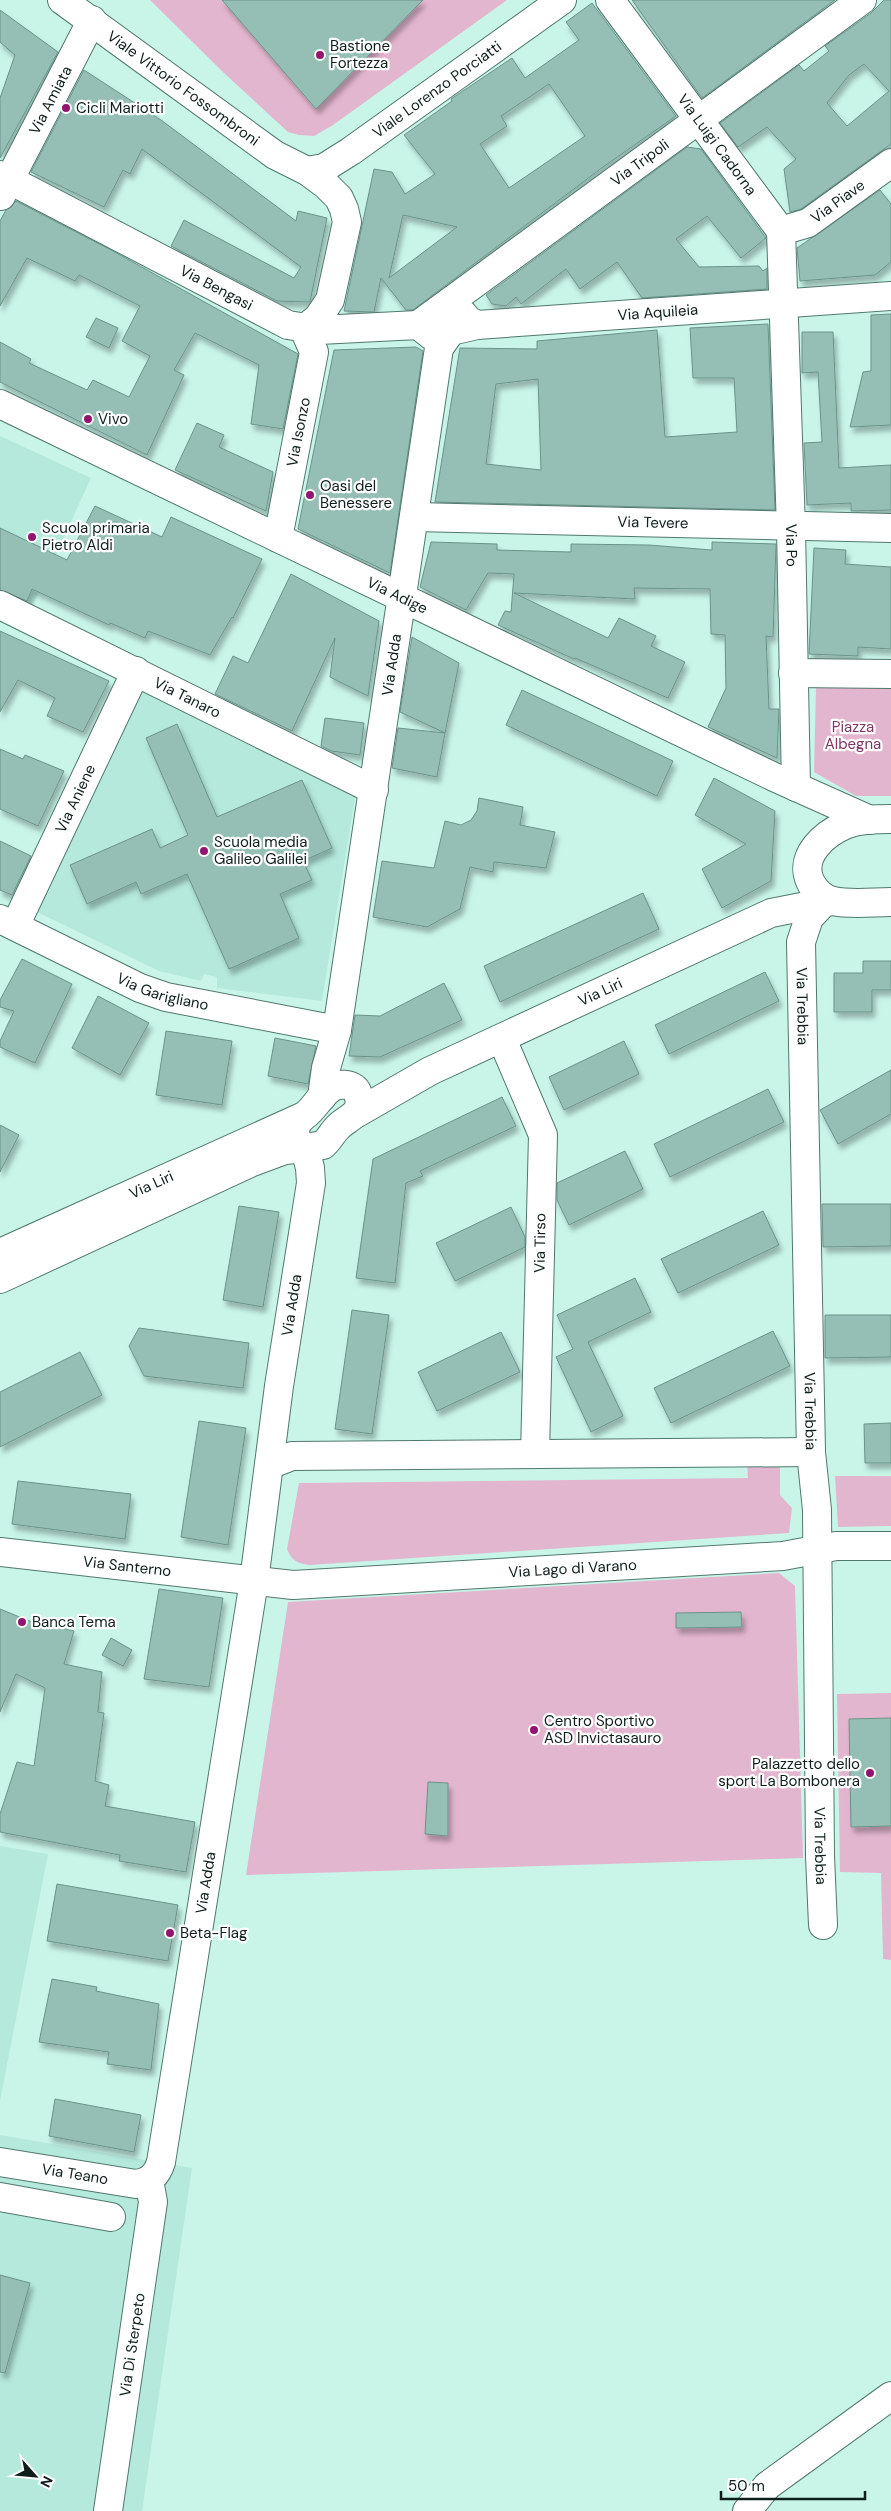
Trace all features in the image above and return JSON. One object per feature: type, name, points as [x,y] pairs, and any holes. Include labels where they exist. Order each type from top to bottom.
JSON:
[{"type":"street","name":"Viale Vittorio Fossombroni","points":[[62,0],[275,155],[307,171],[339,198],[344,208],[346,222],[330,300],[318,318],[304,329]]},
{"type":"street","name":"Viale Lorenzo Porciatti","points":[[307,171],[324,168],[351,151],[562,0]]},
{"type":"street","name":"Via Luigi Cadorna","points":[[610,0],[780,231]]},
{"type":"street","name":"Via Tripoli","points":[[418,324],[862,0]]},
{"type":"street","name":"Via Amiata","points":[[3,184],[92,20]]},
{"type":"street","name":"Via Piave","points":[[780,231],[808,223],[891,163]]},
{"type":"street","name":"Via Bengasi","points":[[3,184],[277,321],[304,329],[344,330],[418,324]]},
{"type":"street","points":[[780,231],[785,303]]},
{"type":"street","points":[[477,282],[470,292],[463,309],[468,320],[477,325]]},
{"type":"street","name":"Via Aquileia","points":[[477,325],[891,296]]},
{"type":"street","name":"Via Po","points":[[785,303],[796,788]]},
{"type":"street","points":[[418,324],[435,340],[439,348],[451,331],[477,325]]},
{"type":"street","name":"Via Isonzo","points":[[278,538],[314,352],[304,329]]},
{"type":"street","name":"Via Adda","points":[[313,1107],[337,1030],[439,348]]},
{"type":"street","name":"Via Adige","points":[[0,404],[796,788],[880,819]]},
{"type":"street","name":"Via Tevere","points":[[414,517],[791,528],[891,528]]},
{"type":"street","name":"Via Tanaro","points":[[0,605],[374,790]]},
{"type":"street","name":"Via Aniene","points":[[7,922],[136,671]]},
{"type":"street","points":[[793,673],[891,674]]},
{"type":"street","name":"Via Liri","points":[[771,913],[796,890],[814,848],[823,838],[846,825],[880,819]]},
{"type":"street","points":[[808,863],[811,883],[828,902]]},
{"type":"street","name":"Via Liri","points":[[0,1279],[250,1163],[285,1150],[323,1145],[339,1126],[356,1100],[430,1071],[502,1039],[771,913],[828,902],[891,902]]},
{"type":"street","name":"Via Trebbia","points":[[823,1925],[816,1550],[817,1510],[810,1452],[801,942],[809,918],[828,902]]},
{"type":"street","name":"Via Garigliano","points":[[7,922],[140,988],[166,997],[337,1030]]},
{"type":"street","name":"Via Adda","points":[[337,1030],[340,1071],[356,1100]]},
{"type":"street","name":"Via Tirso","points":[[502,1039],[543,1135],[535,1454]]},
{"type":"street","name":"Via Liri","points":[[0,1253],[313,1107],[333,1087],[348,1085],[356,1100]]},
{"type":"street","points":[[304,1148],[295,1134],[296,1124],[313,1107]]},
{"type":"street","name":"Via Adda","points":[[149,2180],[155,2175],[161,2162],[254,1581],[269,1465],[311,1183],[310,1168],[304,1148]]},
{"type":"street","points":[[269,1465],[292,1456],[810,1452]]},
{"type":"street","name":"Via Lago di Varano","points":[[254,1581],[293,1585],[783,1556],[836,1546],[891,1546]]},
{"type":"street","name":"Via Santerno","points":[[0,1552],[254,1581]]},
{"type":"street","name":"Via Teano","points":[[0,2162],[136,2184],[149,2180]]},
{"type":"street","name":"Via Di Sterpeto","points":[[108,2511],[153,2202],[149,2180]]},
{"type":"street","points":[[0,2197],[111,2217]]},
{"type":"street","points":[[747,2511],[767,2486],[891,2396]]},
{"type":"shaded area","name":"Scuola primaria Pietro Aldi","points":[[0,436],[91,478],[30,611],[0,596]]},
{"type":"shaded area","name":"Scuola media Galileo Galilei","points":[[141,681],[356,792],[322,1001],[217,988],[217,977],[204,974],[201,981],[159,971],[33,910]]},
{"type":"shaded area","points":[[0,1846],[48,1854],[0,2101]]},
{"type":"shaded area","points":[[0,2135],[192,2168],[142,2511],[0,2511]]},
{"type":"green space","points":[[150,0],[222,0],[316,109],[423,0],[507,0],[333,125],[314,136],[288,132],[224,73]]},
{"type":"green space","name":"Piazza Albegna","points":[[816,685],[891,685],[891,796],[856,796],[814,772]]},
{"type":"green space","points":[[747,1462],[780,1463],[780,1495],[792,1508],[789,1533],[309,1565],[295,1561],[287,1549],[299,1483],[748,1478]]},
{"type":"green space","points":[[835,1476],[891,1476],[891,1526],[838,1527]]},
{"type":"green space","name":"Centro Sportivo ASD Invictasauro","points":[[779,1573],[795,1586],[803,1858],[246,1875],[288,1602]]},
{"type":"green space","points":[[891,1693],[891,1960],[883,1959],[881,1873],[840,1872],[837,1694]]},
{"type":"building","name":"Bastione Fortezza","points":[[222,0],[423,0],[316,109]]},
{"type":"building","points":[[632,0],[835,0],[702,98]]},
{"type":"building","points":[[884,0],[891,0],[891,144],[801,209],[790,212],[784,169],[796,159],[767,127],[738,147],[720,123],[799,65],[804,71],[829,51],[825,46],[871,13]],"holes":[[[864,64],[889,91],[847,126],[827,103],[849,75]]]},
{"type":"building","points":[[592,3],[676,116],[603,167],[413,310],[406,310],[381,278],[374,312],[344,311],[374,169],[392,172],[405,194],[435,174],[404,135],[452,101],[451,99],[512,58],[525,78],[579,40],[566,22]],"holes":[[[549,84],[585,136],[509,188],[480,144],[507,126],[501,116]],[[403,215],[457,227],[389,278]]]},
{"type":"building","points":[[0,10],[58,52],[0,158],[0,98],[15,55],[0,42]]},
{"type":"building","points":[[84,70],[161,120],[296,221],[298,211],[327,218],[310,302],[277,301],[171,246],[184,220],[294,278],[301,267],[142,149],[130,174],[123,170],[104,207],[31,172]]},
{"type":"building","points":[[687,147],[701,149],[766,238],[741,258],[707,216],[676,239],[699,267],[759,266],[763,271],[767,268],[767,289],[642,298],[617,262],[580,289],[566,269],[521,304],[516,297],[506,306],[492,304],[486,295]]},
{"type":"building","points":[[880,190],[891,204],[891,262],[875,275],[800,281],[797,248]]},
{"type":"building","points":[[16,201],[113,251],[298,354],[283,429],[251,424],[259,365],[195,333],[174,370],[184,375],[147,455],[0,382],[0,342],[31,359],[29,363],[87,390],[93,380],[129,397],[150,356],[122,341],[140,306],[79,275],[75,281],[27,258],[0,306],[0,221],[6,210]]},
{"type":"building","points":[[891,314],[891,425],[850,427],[863,372],[871,371],[871,315]]},
{"type":"building","points":[[96,318],[118,328],[109,348],[86,337]]},
{"type":"building","points":[[768,324],[775,510],[435,502],[460,348],[537,349],[537,341],[657,330],[665,437],[737,432],[734,378],[693,378],[690,328]],"holes":[[[538,379],[541,470],[486,464],[496,384]]]},
{"type":"building","points":[[802,332],[833,332],[839,468],[891,465],[891,510],[851,511],[851,503],[807,505],[804,443],[822,442],[818,372],[802,373]]},
{"type":"building","points":[[416,347],[423,351],[390,573],[298,529],[334,350]]},
{"type":"building","points":[[197,423],[224,435],[219,447],[273,472],[266,511],[175,470]]},
{"type":"building","points":[[95,506],[162,537],[171,517],[262,559],[233,618],[210,655],[148,631],[145,638],[110,623],[109,625],[32,589],[27,601],[0,590],[0,528],[67,560]]},
{"type":"building","points":[[431,542],[497,544],[497,550],[571,552],[571,544],[649,545],[712,550],[712,542],[776,544],[773,637],[766,636],[769,709],[779,709],[777,758],[708,727],[726,688],[725,635],[711,634],[710,589],[634,588],[635,599],[514,593],[608,638],[619,618],[656,636],[651,646],[685,662],[668,698],[498,625],[505,611],[511,612],[514,574],[488,573],[466,610],[420,587]]},
{"type":"building","points":[[814,548],[846,550],[845,564],[891,567],[891,649],[858,647],[858,656],[809,654]]},
{"type":"building","points":[[291,574],[379,621],[368,696],[330,677],[335,638],[292,731],[215,694],[233,656],[248,663]]},
{"type":"building","points":[[0,631],[109,681],[83,732],[47,716],[55,698],[18,680],[0,712]]},
{"type":"building","points":[[412,637],[459,663],[445,733],[400,712]]},
{"type":"building","points":[[522,690],[673,761],[657,796],[506,725]]},
{"type":"building","points":[[325,718],[364,723],[360,755],[331,751],[321,746]]},
{"type":"building","points":[[177,724],[217,817],[302,780],[332,848],[303,861],[312,880],[280,894],[299,938],[229,969],[187,874],[141,894],[136,882],[87,904],[70,865],[152,829],[160,848],[188,835],[146,738]]},
{"type":"building","points":[[398,728],[445,733],[437,777],[392,768]]},
{"type":"building","points":[[0,749],[23,759],[25,755],[64,771],[38,826],[0,809]]},
{"type":"building","points":[[714,778],[775,811],[771,881],[722,908],[702,869],[746,844],[695,815]]},
{"type":"building","points":[[479,798],[523,807],[520,825],[555,832],[546,868],[494,862],[493,872],[470,867],[460,909],[427,927],[373,917],[382,861],[434,868],[445,821],[461,825],[471,820],[477,811]]},
{"type":"building","points":[[0,841],[31,856],[12,895],[0,890]]},
{"type":"building","points":[[643,893],[659,929],[500,1002],[484,966]]},
{"type":"building","points":[[22,959],[72,984],[35,1063],[0,1047],[0,1041],[14,1011],[0,1007],[0,1000]]},
{"type":"building","points":[[863,961],[891,961],[891,990],[872,990],[872,1012],[834,1012],[834,973],[863,973]]},
{"type":"building","points":[[765,972],[779,1001],[669,1054],[655,1025]]},
{"type":"building","points":[[444,983],[462,1020],[380,1057],[349,1056],[355,1015],[380,1016]]},
{"type":"building","points":[[98,996],[149,1023],[120,1075],[72,1048]]},
{"type":"building","points":[[166,1031],[232,1041],[222,1105],[156,1095]]},
{"type":"building","points":[[275,1038],[316,1046],[308,1084],[268,1076]]},
{"type":"building","points":[[624,1041],[639,1074],[564,1110],[549,1077]]},
{"type":"building","points":[[891,1070],[891,1114],[838,1144],[820,1110]]},
{"type":"building","points":[[768,1089],[784,1122],[670,1177],[654,1144]]},
{"type":"building","points":[[502,1097],[516,1126],[420,1171],[423,1176],[406,1183],[395,1283],[356,1278],[373,1159]]},
{"type":"building","points":[[0,1125],[19,1135],[0,1172]]},
{"type":"building","points":[[625,1151],[643,1189],[569,1225],[557,1200],[557,1183]]},
{"type":"building","points":[[822,1204],[891,1204],[891,1246],[823,1247]]},
{"type":"building","points":[[239,1206],[279,1212],[263,1307],[223,1300]]},
{"type":"building","points":[[511,1207],[525,1237],[525,1247],[455,1281],[436,1243]]},
{"type":"building","points":[[763,1211],[779,1245],[678,1293],[661,1259]]},
{"type":"building","points":[[635,1278],[651,1312],[588,1342],[623,1416],[591,1432],[556,1357],[573,1349],[557,1315]]},
{"type":"building","points":[[352,1310],[389,1315],[372,1434],[335,1429]]},
{"type":"building","points":[[825,1315],[891,1315],[891,1357],[825,1358]]},
{"type":"building","points":[[139,1328],[249,1343],[243,1388],[144,1376],[129,1346]]},
{"type":"building","points":[[773,1331],[790,1366],[671,1423],[654,1388]]},
{"type":"building","points":[[501,1332],[520,1372],[437,1411],[418,1372]]},
{"type":"building","points":[[80,1352],[102,1395],[0,1447],[0,1392]]},
{"type":"building","points":[[199,1421],[246,1428],[228,1545],[181,1537]]},
{"type":"building","points":[[891,1423],[891,1463],[865,1463],[864,1424]]},
{"type":"building","points":[[18,1481],[131,1494],[125,1539],[12,1524]]},
{"type":"building","points":[[159,1589],[223,1598],[209,1687],[144,1679]]},
{"type":"building","points":[[0,1609],[44,1627],[45,1624],[74,1631],[64,1664],[102,1672],[98,1712],[104,1713],[95,1781],[109,1785],[105,1806],[195,1822],[186,1872],[119,1861],[120,1855],[0,1832],[0,1814],[17,1762],[34,1766],[45,1688],[16,1674],[0,1712]]},
{"type":"building","points":[[741,1612],[742,1627],[676,1628],[676,1613]]},
{"type":"building","points":[[111,1638],[132,1650],[123,1666],[102,1655]]},
{"type":"building","name":"Palazzetto dello sport La Bombonera","points":[[891,1718],[891,1826],[851,1827],[849,1719]]},
{"type":"building","points":[[428,1782],[448,1783],[448,1836],[425,1834]]},
{"type":"building","points":[[57,1884],[178,1905],[168,1961],[47,1941]]},
{"type":"building","points":[[52,1979],[97,1987],[96,1991],[159,2004],[151,2070],[107,2064],[109,2052],[39,2042]]},
{"type":"building","points":[[55,2099],[141,2115],[134,2152],[49,2136]]},
{"type":"building","points":[[0,2275],[30,2283],[5,2373],[0,2372]]},
{"type":"place","name":"Bastione Fortezza","points":[[320,55]]},
{"type":"place","name":"Cicli Mariotti","points":[[66,108]]},
{"type":"place","name":"Vivo","points":[[88,419]]},
{"type":"place","name":"Oasi del Benessere","points":[[310,495]]},
{"type":"place","name":"Scuola primaria Pietro Aldi","points":[[32,537]]},
{"type":"place","name":"Scuola media Galileo Galilei","points":[[204,851]]},
{"type":"place","name":"Banca Tema","points":[[22,1622]]},
{"type":"place","name":"Centro Sportivo ASD Invictasauro","points":[[534,1730]]},
{"type":"place","name":"Palazzetto dello sport La Bombonera","points":[[870,1773]]},
{"type":"place","name":"Beta-Flag","points":[[170,1933]]}]
